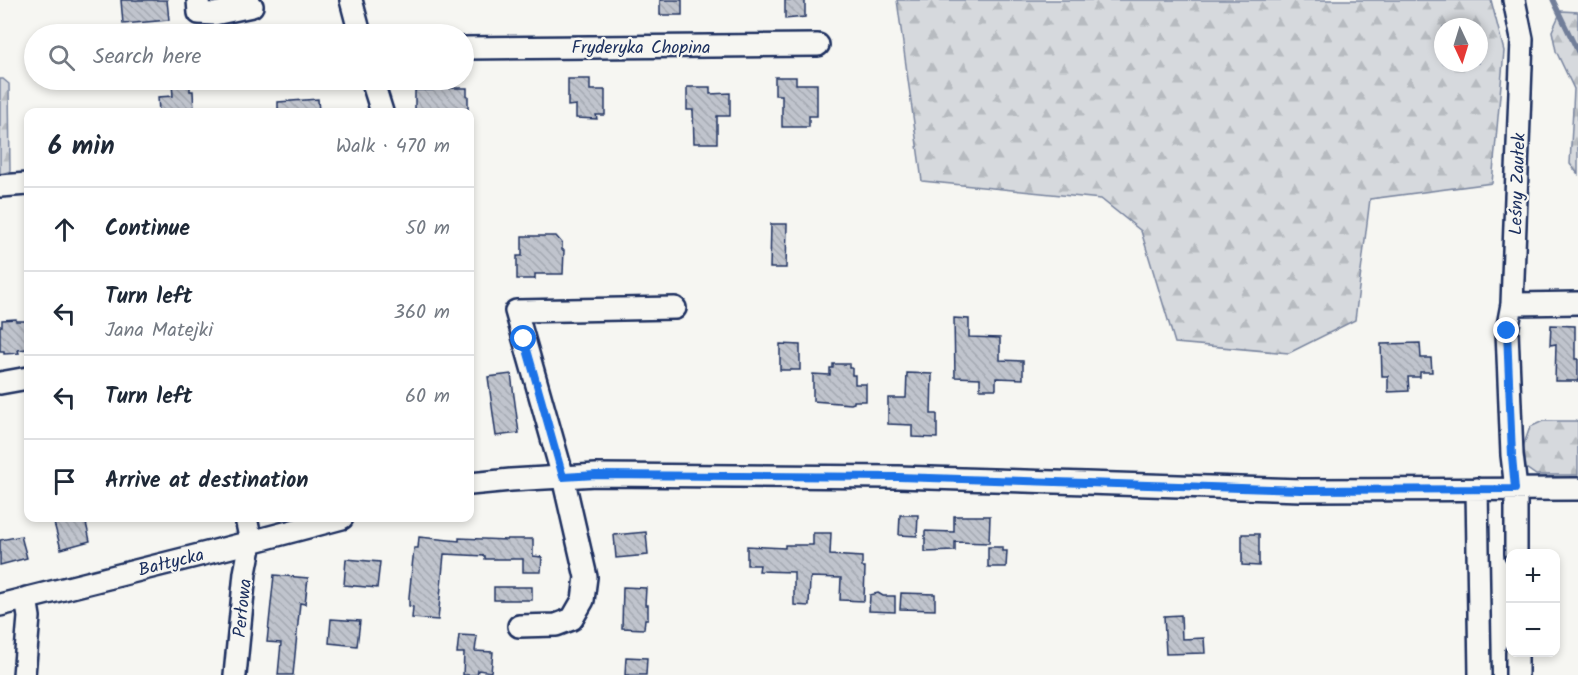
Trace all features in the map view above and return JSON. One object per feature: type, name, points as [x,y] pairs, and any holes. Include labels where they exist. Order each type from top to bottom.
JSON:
[{"type":"street","points":[[198,0],[199,13],[214,14],[252,6]]},
{"type":"street","points":[[351,0],[357,24]]},
{"type":"street","name":"Leśny Zaułek","points":[[1514,0],[1522,39],[1512,304],[1507,331],[1516,549]]},
{"type":"street","name":"Fryderyka Chopina","points":[[474,48],[818,45]]},
{"type":"street","points":[[375,90],[381,108]]},
{"type":"street","points":[[0,186],[24,184]]},
{"type":"street","points":[[1512,304],[1578,303]]},
{"type":"street","points":[[519,626],[556,625],[572,619],[583,600],[586,577],[563,477],[516,311],[675,308]]},
{"type":"street","points":[[0,383],[24,379]]},
{"type":"street","points":[[474,479],[596,475],[898,477],[1301,490],[1578,489]]},
{"type":"street","points":[[1478,489],[1480,675]]},
{"type":"street","points":[[247,522],[251,542]]},
{"type":"street","name":"Bałtycka","points":[[0,605],[327,522]]},
{"type":"street","name":"Perłowa","points":[[235,675],[245,573],[251,542]]},
{"type":"street","points":[[24,675],[29,617],[26,598]]},
{"type":"street","points":[[1517,657],[1517,675]]},
{"type":"green space","points":[[897,0],[1491,0],[1504,51],[1492,183],[1370,199],[1355,320],[1289,353],[1175,343],[1141,231],[1101,199],[922,181]]},
{"type":"green space","points":[[1561,11],[1578,12],[1578,174],[1570,164],[1574,89],[1556,51],[1552,31]]},
{"type":"green space","points":[[0,79],[9,84],[10,171],[0,175]]},
{"type":"green space","points":[[1543,421],[1578,421],[1578,475],[1536,475],[1526,468],[1523,447],[1530,427]]},
{"type":"building","points":[[121,0],[167,0],[169,20],[123,24]]},
{"type":"building","points":[[660,0],[682,0],[682,15],[660,15]]},
{"type":"building","points":[[785,0],[805,0],[805,17],[785,19]]},
{"type":"building","points":[[775,77],[796,77],[796,84],[817,84],[817,116],[809,116],[809,127],[782,127],[782,95],[775,95]]},
{"type":"building","points":[[568,79],[590,79],[590,90],[605,90],[605,115],[596,115],[597,119],[576,118],[576,105],[568,106]]},
{"type":"building","points":[[687,87],[710,87],[710,94],[730,93],[730,116],[717,116],[717,143],[694,143],[693,110],[687,110]]},
{"type":"building","points":[[172,90],[193,91],[194,108],[159,108],[158,97],[173,96]]},
{"type":"building","points":[[415,90],[467,90],[468,108],[415,108]]},
{"type":"building","points":[[318,99],[319,108],[278,108],[278,102]]},
{"type":"building","points":[[771,224],[787,224],[786,268],[770,268]]},
{"type":"building","points":[[522,236],[556,236],[564,250],[563,274],[535,274],[535,279],[517,279],[517,256],[522,256]]},
{"type":"building","points":[[954,318],[969,319],[969,337],[1000,338],[1000,360],[1023,361],[1023,379],[996,378],[996,389],[980,389],[980,378],[955,377]]},
{"type":"building","points":[[2,320],[24,321],[24,349],[18,350],[19,353],[4,354],[4,351],[0,351]]},
{"type":"building","points":[[1551,325],[1575,326],[1578,381],[1555,381],[1556,344],[1550,345]]},
{"type":"building","points":[[1420,343],[1421,358],[1431,358],[1432,372],[1420,372],[1420,377],[1408,377],[1409,391],[1388,392],[1388,376],[1382,376],[1381,344]]},
{"type":"building","points":[[780,344],[800,345],[800,370],[780,370]]},
{"type":"building","points":[[833,364],[849,364],[849,368],[852,368],[852,375],[855,375],[855,384],[866,384],[866,401],[854,401],[851,404],[813,401],[813,374],[830,375],[830,368],[833,368]]},
{"type":"building","points":[[907,373],[932,374],[931,414],[937,414],[937,438],[912,437],[912,425],[888,424],[888,398],[906,398]]},
{"type":"building","points":[[511,374],[519,433],[496,436],[488,377]]},
{"type":"building","points":[[900,515],[918,515],[917,536],[899,535]]},
{"type":"building","points":[[954,516],[990,516],[989,543],[955,542],[955,551],[925,552],[925,531],[954,532]]},
{"type":"building","points":[[86,522],[90,541],[61,549],[54,523]]},
{"type":"building","points":[[646,532],[648,555],[616,558],[614,535]]},
{"type":"building","points":[[813,533],[831,533],[830,555],[862,557],[862,567],[865,567],[864,601],[840,600],[841,578],[811,577],[809,606],[794,605],[794,572],[759,571],[760,565],[747,565],[747,546],[785,548],[785,545],[813,545]]},
{"type":"building","points":[[1242,534],[1259,534],[1259,566],[1242,565]]},
{"type":"building","points":[[21,536],[27,558],[0,565],[0,540]]},
{"type":"building","points":[[419,537],[459,541],[459,538],[533,539],[533,556],[542,557],[541,572],[523,572],[523,559],[485,559],[485,556],[444,554],[438,620],[412,618],[413,607],[409,606],[409,597],[414,548],[418,548]]},
{"type":"building","points":[[988,547],[1002,547],[1002,551],[1007,551],[1006,567],[988,567]]},
{"type":"building","points":[[346,559],[380,562],[377,588],[344,585]]},
{"type":"building","points":[[274,575],[308,578],[305,604],[300,603],[293,675],[278,675],[281,643],[267,642]]},
{"type":"building","points":[[494,587],[532,587],[532,600],[494,600]]},
{"type":"building","points":[[623,587],[646,588],[645,605],[648,605],[648,619],[645,619],[644,629],[622,628]]},
{"type":"building","points":[[878,593],[883,596],[895,596],[895,612],[869,611],[870,595]]},
{"type":"building","points":[[901,593],[935,594],[935,610],[900,609]]},
{"type":"building","points":[[1181,615],[1182,639],[1204,638],[1205,653],[1166,654],[1164,616]]},
{"type":"building","points":[[331,619],[360,621],[357,646],[329,643]]},
{"type":"building","points":[[459,635],[477,636],[475,651],[493,652],[491,672],[478,670],[477,675],[463,675],[464,653],[457,653]]},
{"type":"building","points":[[626,657],[647,658],[646,675],[625,675]]},
{"type":"waterway","points":[[1553,0],[1578,52]]},
{"type":"route","points":[[524,339],[563,477],[596,475],[898,477],[1301,490],[1515,489],[1507,331]]}]
